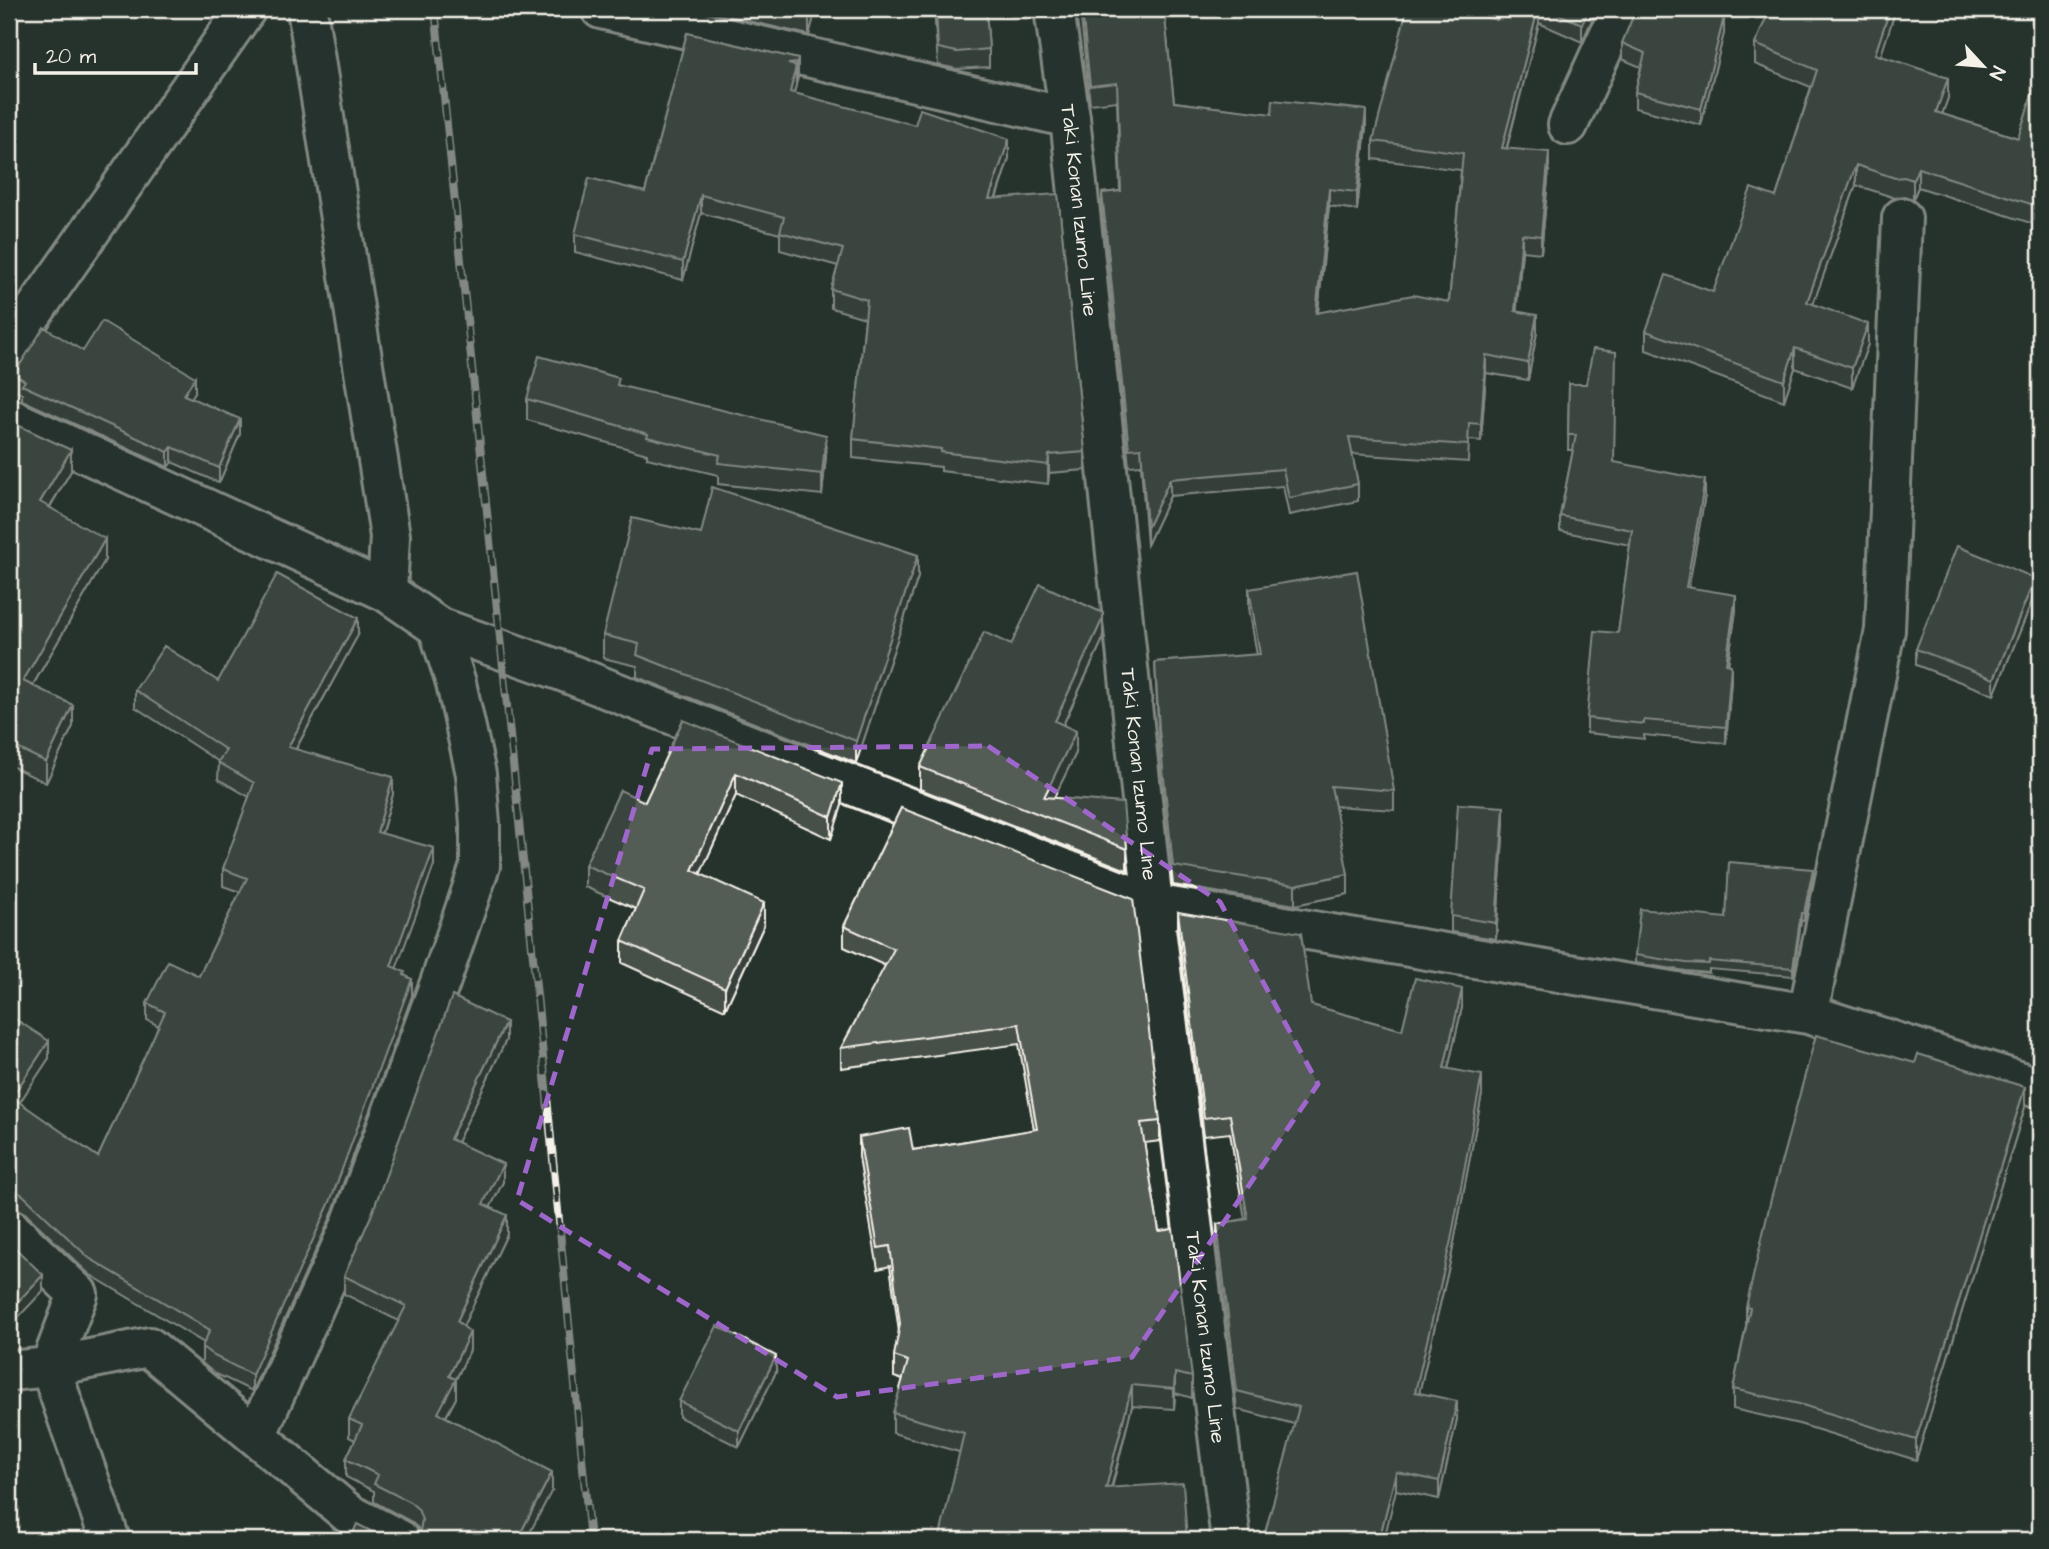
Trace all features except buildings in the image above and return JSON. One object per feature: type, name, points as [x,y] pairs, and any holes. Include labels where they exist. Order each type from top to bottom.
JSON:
[{"type":"street","points":[[9,347],[246,9]]},
{"type":"street","points":[[307,9],[390,536],[387,592]]},
{"type":"street","points":[[601,9],[1070,118]]},
{"type":"street","name":"Taki Konan Izumo Line","points":[[1054,9],[1070,118],[1153,904],[1231,1540]]},
{"type":"street","points":[[1568,125],[1621,9]]},
{"type":"street","points":[[1808,1014],[1885,629],[1902,218]]},
{"type":"street","points":[[9,418],[387,592],[438,627],[562,671],[1153,904],[1808,1014],[2040,1088]]},
{"type":"street","points":[[256,1436],[350,1227],[480,866],[476,774],[456,683],[438,627]]},
{"type":"street","points":[[9,1228],[78,1294],[50,1367],[110,1540]]},
{"type":"street","points":[[9,1371],[50,1367],[149,1347],[349,1514],[400,1540]]},
{"type":"highlighted area","points":[[988,746],[1220,902],[1318,1084],[1132,1357],[837,1397],[517,1200],[652,749]]},
{"type":"railway","points":[[435,9],[539,1015],[590,1540]]}]
